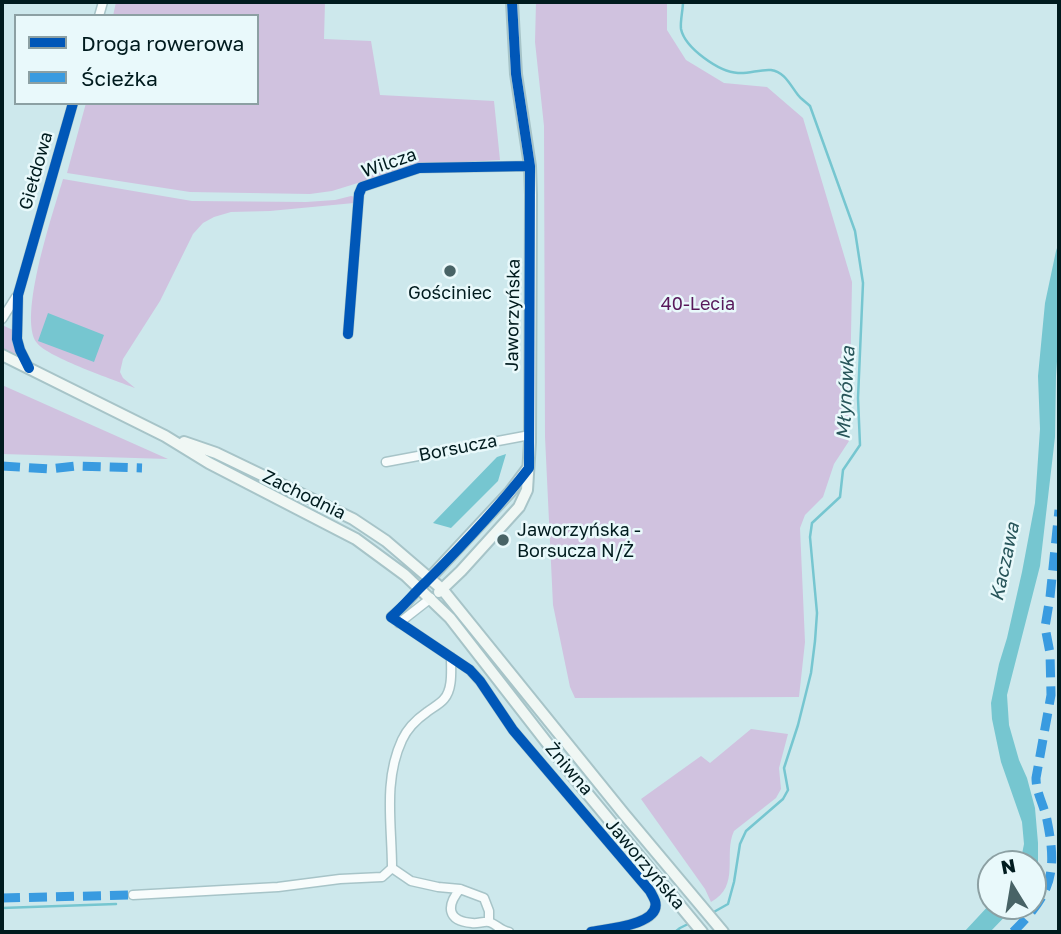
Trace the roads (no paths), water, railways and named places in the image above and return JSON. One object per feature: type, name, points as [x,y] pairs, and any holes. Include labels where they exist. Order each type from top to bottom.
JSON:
[{"type":"main road","name":"Jaworzyńska","points":[[431,598],[461,571],[519,507],[527,490],[530,435],[530,166],[516,74],[512,2]]},
{"type":"main road","name":"Zachodnia","points":[[2,355],[164,436],[209,463],[356,539],[420,588]]},
{"type":"main road","name":"Zachodnia","points":[[164,436],[216,453],[341,513],[386,541],[430,578]]},
{"type":"main road","points":[[420,588],[529,468]]},
{"type":"main road","name":"Jaworzyńska","points":[[430,578],[442,589],[723,932]]},
{"type":"main road","name":"Jaworzyńska","points":[[420,588],[450,618],[589,796],[700,930]]},
{"type":"street","name":"Giełdowa","points":[[29,368],[17,338],[18,295],[72,105]]},
{"type":"street","name":"Wilcza","points":[[348,334],[359,194],[362,187],[419,168],[530,166]]},
{"type":"street","name":"Giełdowa","points":[[2,319],[18,295]]},
{"type":"street","name":"Borsucza","points":[[386,462],[530,435]]},
{"type":"street","name":"Żniwna","points":[[420,588],[391,617],[470,670],[513,730],[650,891],[656,902],[651,915],[639,923],[591,932]]},
{"type":"street","points":[[399,623],[431,598]]},
{"type":"street","points":[[392,868],[389,806],[391,778],[402,739],[413,724],[445,698],[450,685],[451,657]]},
{"type":"street","points":[[392,868],[411,881],[460,889],[484,898],[489,911],[489,922]]},
{"type":"street","points":[[133,895],[278,887],[340,878],[382,877],[392,868]]},
{"type":"street","points":[[460,889],[450,906],[452,914],[471,923],[489,922],[504,932],[509,932]]},
{"type":"water","points":[[1059,242],[1055,437],[1040,566],[1007,695],[1009,725],[1035,808],[1038,850],[1023,850],[1022,822],[1001,762],[991,703],[1022,572],[1035,503],[1040,429],[1038,376],[1045,303]]},
{"type":"water","points":[[48,313],[104,335],[94,362],[38,341]]},
{"type":"water","points":[[506,454],[498,481],[451,528],[433,523],[497,457]]},
{"type":"water","points":[[977,918],[1002,920],[990,932],[964,932]]},
{"type":"waterway","name":"Młynówka","points":[[683,2],[681,29],[689,44],[704,58],[730,72],[776,71],[784,76],[810,106],[855,231],[863,283],[858,398],[860,445],[843,470],[840,497],[812,523],[810,537],[817,613],[815,641],[811,673],[784,768],[788,790],[783,799],[746,831],[740,844],[728,904],[712,913]]},
{"type":"waterway","points":[[2,908],[116,904]]},
{"type":"waterway","name":"Młynówka","points":[[675,932],[690,923]]},
{"type":"place","name":"Gościniec","points":[[450,271]]},
{"type":"place","name":"Jaworzyńska - Borsucza N/Ż","points":[[503,540]]},
{"type":"park label","name":"40-Lecia","points":[[698,304]]},
{"type":"water label","name":"Kaczawa","points":[[1005,562]]}]
